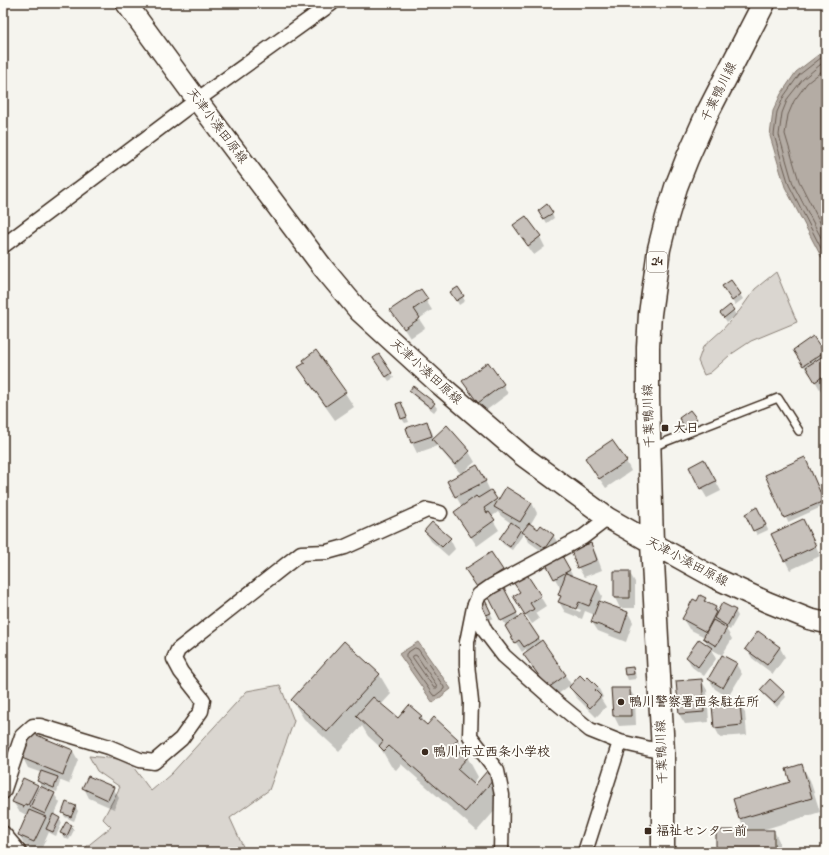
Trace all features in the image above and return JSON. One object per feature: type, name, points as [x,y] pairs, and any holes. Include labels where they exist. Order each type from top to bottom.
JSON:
[{"type":"main road","name":"天津小湊田原線","points":[[126,3],[324,269],[359,311],[438,383],[523,456],[608,518],[715,578],[786,610],[826,624]]},
{"type":"main road","name":"千葉鴨川線","points":[[663,852],[663,752],[652,544],[648,396],[650,314],[659,249],[676,187],[707,114],[764,3]]},
{"type":"street","points":[[3,246],[197,100],[332,3]]},
{"type":"street","points":[[3,792],[22,736],[33,726],[40,726],[109,746],[140,760],[154,762],[181,739],[200,711],[203,700],[181,672],[174,659],[178,650],[301,553],[327,552],[345,547],[427,510],[440,513]]},
{"type":"street","points":[[501,852],[502,795],[497,771],[470,736],[471,702],[467,664],[467,642],[474,607],[479,595],[492,586],[583,537],[608,518]]},
{"type":"street","points":[[474,607],[485,631],[504,656],[590,730],[620,742],[663,752]]},
{"type":"street","points":[[585,852],[620,742]]},
{"type":"street","points":[[3,833],[19,852]]},
{"type":"lane","points":[[650,448],[778,398],[799,431]]},
{"type":"shaded area","points":[[776,272],[797,322],[751,341],[730,355],[710,373],[704,375],[698,361],[703,347],[722,330],[740,310],[755,289]]},
{"type":"shaded area","points":[[280,685],[294,721],[269,790],[230,818],[245,851],[244,852],[80,852],[111,827],[103,819],[120,787],[97,771],[89,756],[128,760],[151,791],[171,774],[247,691]]},
{"type":"water","points":[[826,49],[826,266],[785,187],[770,136],[773,111],[781,94],[796,72]]},
{"type":"water","points":[[418,642],[451,689],[433,703],[399,654]]},
{"type":"building","points":[[547,204],[553,213],[543,219],[538,211]]},
{"type":"building","points":[[526,216],[541,236],[528,246],[513,225]]},
{"type":"building","points":[[731,280],[741,294],[732,301],[722,286]]},
{"type":"building","points":[[458,287],[464,296],[456,301],[450,292]]},
{"type":"building","points":[[421,289],[428,299],[414,309],[420,318],[404,329],[390,310]]},
{"type":"building","points":[[730,305],[734,310],[724,318],[720,313]]},
{"type":"building","points":[[813,336],[824,352],[803,366],[793,350]]},
{"type":"building","points":[[316,350],[346,392],[326,406],[298,367],[305,363],[303,360]]},
{"type":"building","points":[[379,354],[392,373],[386,377],[373,358]]},
{"type":"building","points":[[826,354],[826,374],[815,382],[806,367]]},
{"type":"building","points":[[488,362],[504,384],[478,403],[462,381]]},
{"type":"building","points":[[413,386],[435,403],[431,408],[409,391]]},
{"type":"building","points":[[401,402],[407,417],[401,419],[396,404]]},
{"type":"building","points":[[690,410],[697,419],[685,427],[679,418]]},
{"type":"building","points":[[427,421],[432,436],[411,443],[406,428]]},
{"type":"building","points":[[447,425],[470,451],[455,465],[432,439]]},
{"type":"building","points":[[612,440],[627,461],[599,479],[585,458]]},
{"type":"building","points":[[805,457],[824,501],[784,518],[765,475]]},
{"type":"building","points":[[704,459],[716,481],[700,489],[689,467]]},
{"type":"building","points":[[477,465],[486,481],[455,497],[447,481]]},
{"type":"building","points":[[506,487],[532,503],[520,522],[494,507]]},
{"type":"building","points":[[491,490],[497,499],[484,508],[495,520],[471,537],[454,512],[476,496],[478,498]]},
{"type":"building","points":[[757,507],[766,525],[753,531],[745,514]]},
{"type":"building","points":[[803,519],[816,546],[784,561],[771,534]]},
{"type":"building","points":[[432,522],[451,538],[442,547],[424,531]]},
{"type":"building","points":[[511,522],[521,529],[510,547],[499,539]]},
{"type":"building","points":[[529,523],[538,529],[541,525],[554,535],[545,548],[522,532]]},
{"type":"building","points":[[591,543],[597,560],[577,568],[571,550]]},
{"type":"building","points":[[491,552],[503,570],[477,587],[465,569]]},
{"type":"building","points":[[561,554],[570,570],[554,579],[545,562]]},
{"type":"building","points":[[614,571],[630,571],[630,598],[614,598]]},
{"type":"building","points":[[526,573],[541,596],[530,603],[534,609],[525,615],[513,596],[520,592],[513,582]]},
{"type":"building","points":[[566,573],[598,586],[589,606],[579,602],[576,609],[558,602],[561,596],[558,595]]},
{"type":"building","points":[[504,588],[517,613],[501,621],[488,596]]},
{"type":"building","points":[[700,595],[706,598],[704,601],[716,607],[714,611],[716,612],[706,632],[682,619],[693,599],[697,601]]},
{"type":"building","points":[[485,600],[491,613],[484,616],[478,603]]},
{"type":"building","points":[[599,601],[628,612],[621,633],[591,622]]},
{"type":"building","points":[[722,603],[736,610],[727,626],[714,618]]},
{"type":"building","points":[[523,614],[539,638],[524,647],[519,640],[515,643],[505,626]]},
{"type":"building","points":[[713,620],[727,628],[716,646],[703,638]]},
{"type":"building","points":[[758,631],[780,647],[767,665],[745,649]]},
{"type":"building","points":[[699,639],[712,648],[698,667],[686,657]]},
{"type":"building","points":[[542,640],[566,675],[548,688],[523,654]]},
{"type":"building","points":[[344,641],[380,674],[327,732],[291,700]]},
{"type":"building","points":[[722,655],[737,663],[723,688],[708,679]]},
{"type":"building","points":[[633,667],[634,674],[625,675],[624,668]]},
{"type":"building","points":[[580,675],[585,680],[588,677],[598,687],[595,690],[601,696],[590,708],[569,687]]},
{"type":"building","points":[[702,679],[704,712],[679,714],[676,681]]},
{"type":"building","points":[[770,679],[784,692],[774,703],[760,690]]},
{"type":"building","points":[[611,688],[630,688],[631,716],[613,716]]},
{"type":"building","points":[[373,697],[398,718],[409,705],[422,716],[419,718],[427,725],[434,717],[458,739],[449,750],[456,756],[461,751],[468,757],[457,769],[475,785],[487,771],[495,778],[465,812],[389,746],[384,751],[379,746],[383,741],[356,716]]},
{"type":"building","points":[[740,703],[742,725],[714,728],[712,705]]},
{"type":"building","points":[[32,733],[73,750],[63,775],[22,758]]},
{"type":"building","points":[[802,764],[812,798],[739,819],[733,799],[790,782],[786,769]]},
{"type":"building","points":[[41,771],[58,777],[54,788],[37,781]]},
{"type":"building","points":[[88,776],[114,787],[108,800],[82,788]]},
{"type":"building","points":[[23,778],[38,785],[28,805],[25,804],[24,807],[12,802]]},
{"type":"building","points":[[40,786],[55,793],[45,814],[30,807]]},
{"type":"building","points":[[66,802],[76,806],[71,817],[62,813]]},
{"type":"building","points":[[29,810],[46,817],[34,842],[18,835]]},
{"type":"building","points":[[53,814],[60,818],[53,832],[46,829]]},
{"type":"building","points":[[66,822],[72,825],[67,836],[60,833]]},
{"type":"building","points":[[716,830],[774,830],[774,852],[716,852]]},
{"type":"place","name":"大日","points":[[665,428]]},
{"type":"place","name":"鴨川警察署西条駐在所","points":[[621,702]]},
{"type":"place","name":"鴨川市立西条小学校","points":[[425,752]]},
{"type":"place","name":"福祉センター前","points":[[648,831]]}]
